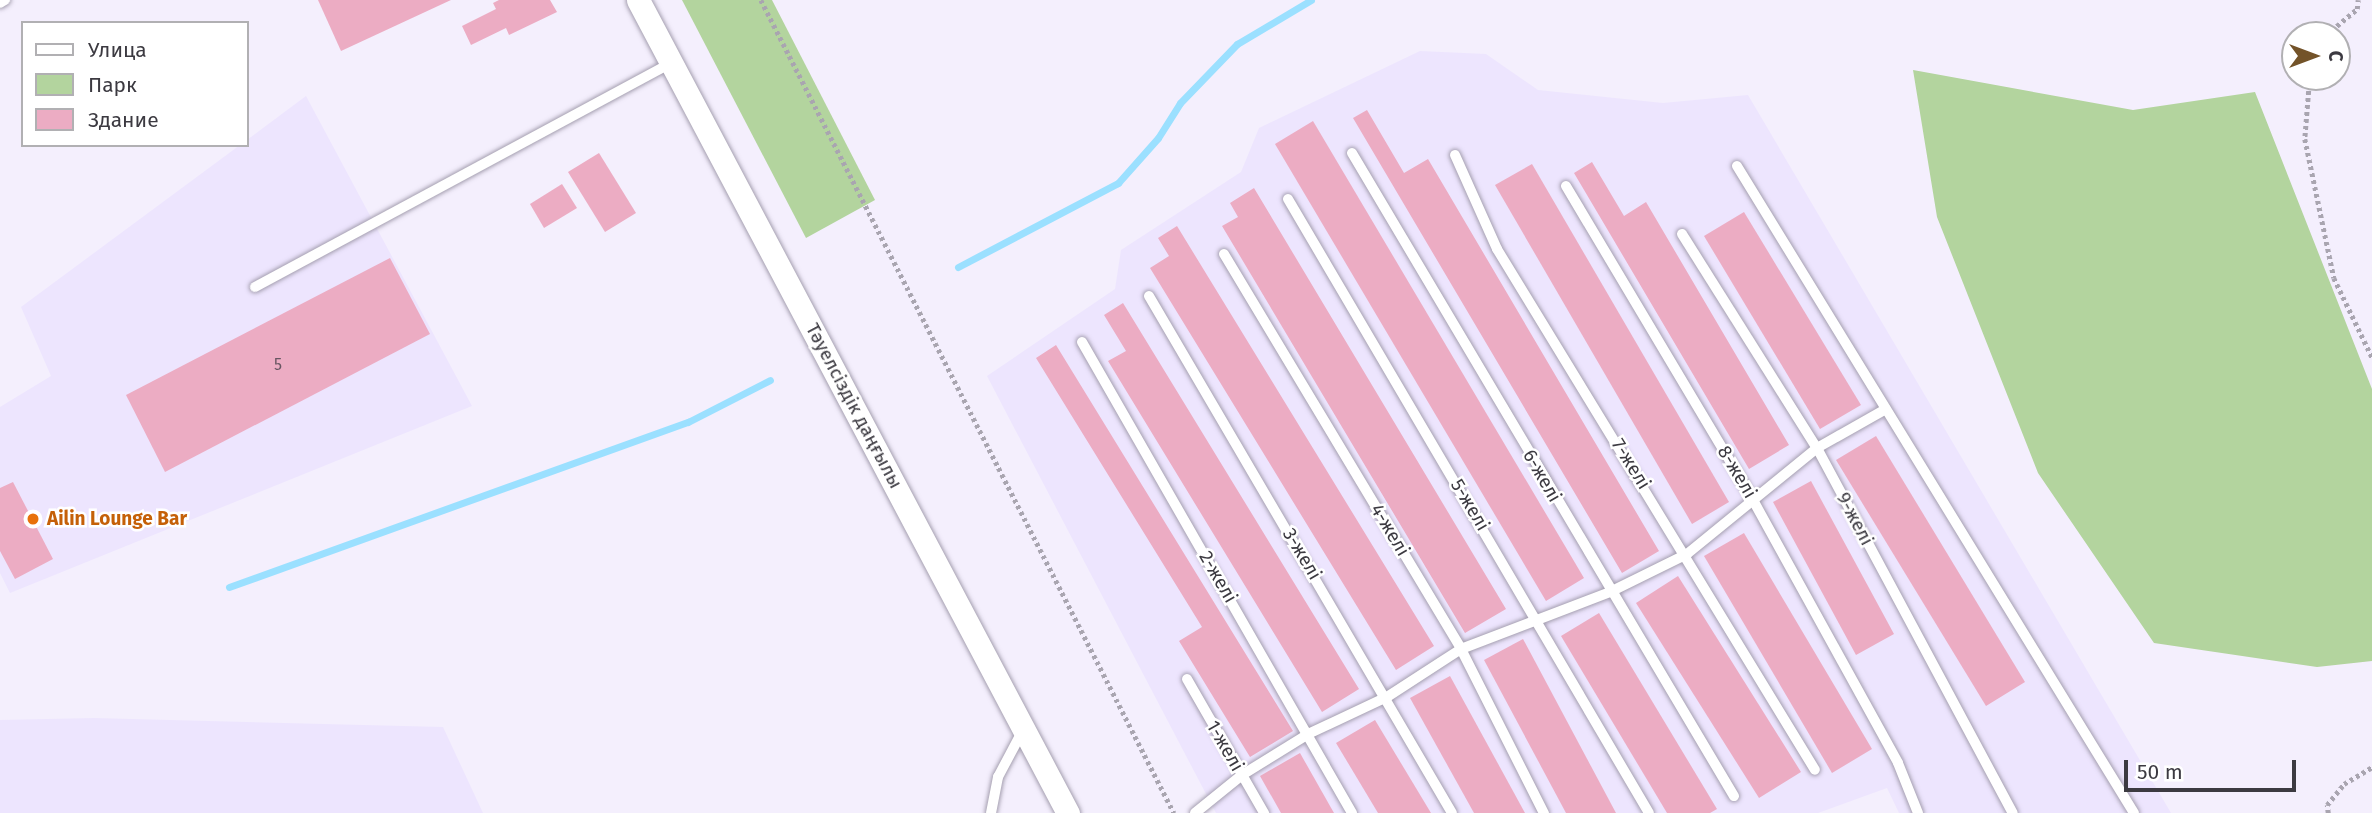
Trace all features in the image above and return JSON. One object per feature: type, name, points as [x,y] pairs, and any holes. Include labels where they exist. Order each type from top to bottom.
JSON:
[{"type":"street","name":"Тәуелсіздік даңғылы","points":[[638,0],[1025,727],[1068,813]]},
{"type":"lane","points":[[0,3],[5,0]]},
{"type":"lane","points":[[255,287],[672,63]]},
{"type":"lane","name":"6-желі","points":[[1352,153],[1610,592],[1734,796]]},
{"type":"lane","name":"7-желі","points":[[1455,155],[1497,249],[1687,554],[1815,770]]},
{"type":"lane","points":[[1737,166],[2133,813]]},
{"type":"lane","name":"8-желі","points":[[1566,186],[1753,500],[1898,763],[1918,813]]},
{"type":"lane","name":"5-желі","points":[[1288,199],[1649,813]]},
{"type":"lane","name":"9-желі","points":[[1682,234],[1816,449],[2013,813]]},
{"type":"lane","name":"4-желі","points":[[1224,254],[1461,649],[1544,813]]},
{"type":"lane","name":"3-желі","points":[[1149,296],[1387,696],[1452,813]]},
{"type":"lane","name":"2-желі","points":[[1082,342],[1352,813]]},
{"type":"lane","points":[[1195,813],[1242,775],[1308,734],[1387,696],[1461,649],[1610,592],[1687,554],[1816,449],[1886,408]]},
{"type":"lane","name":"1-желі","points":[[1186,679],[1264,813]]},
{"type":"lane","points":[[991,813],[998,777],[1025,727]]},
{"type":"path","points":[[761,0],[1174,813]]},
{"type":"path","points":[[2343,21],[2357,9],[2358,0]]},
{"type":"path","points":[[2309,91],[2305,139],[2334,278],[2372,357]]},
{"type":"path","points":[[2328,813],[2327,805],[2344,784],[2372,766]]},
{"type":"shaded area","points":[[1420,51],[1486,54],[1538,90],[1663,103],[1748,95],[2171,813],[1899,813],[1887,788],[1818,813],[1216,813],[987,376],[1115,289],[1121,250],[1241,172],[1259,128]]},
{"type":"shaded area","points":[[306,96],[472,406],[10,593],[0,573],[0,407],[51,376],[21,307],[237,147],[248,147],[248,139]]},
{"type":"shaded area","points":[[94,718],[443,727],[483,813],[0,813],[0,720]]},
{"type":"green space","points":[[682,0],[772,0],[875,200],[806,238]]},
{"type":"green space","points":[[1913,70],[2133,110],[2255,92],[2372,389],[2372,661],[2317,667],[2154,643],[2038,473],[1937,217]]},
{"type":"building","points":[[318,0],[451,0],[341,51]]},
{"type":"building","points":[[499,0],[550,0],[557,12],[509,35],[506,28],[471,45],[462,26],[496,9],[493,3]]},
{"type":"building","points":[[1367,110],[1404,173],[1428,159],[1659,551],[1622,573],[1353,118]]},
{"type":"building","points":[[1313,121],[1584,578],[1546,601],[1275,144]]},
{"type":"building","points":[[599,153],[636,213],[605,232],[568,172]]},
{"type":"building","points":[[1592,162],[1624,216],[1646,202],[1789,445],[1749,469],[1574,173]]},
{"type":"building","points":[[1532,164],[1729,502],[1692,524],[1495,185]]},
{"type":"building","points":[[562,184],[577,208],[544,228],[530,204]]},
{"type":"building","points":[[1254,188],[1506,609],[1465,633],[1222,226],[1238,217],[1230,203]]},
{"type":"building","points":[[1744,212],[1861,405],[1820,429],[1704,236]]},
{"type":"building","points":[[1177,226],[1434,646],[1396,670],[1150,268],[1169,256],[1158,238]]},
{"type":"building","points":[[390,258],[430,334],[165,472],[126,395]]},
{"type":"building","points":[[1123,303],[1359,689],[1322,712],[1108,361],[1126,351],[1104,315]]},
{"type":"building","points":[[1056,345],[1293,731],[1250,757],[1179,641],[1202,627],[1036,358]]},
{"type":"building","points":[[1876,436],[2025,682],[1986,706],[1836,460]]},
{"type":"building","points":[[1811,481],[1894,634],[1856,655],[1773,502]]},
{"type":"building","points":[[13,482],[53,559],[15,579],[0,551],[0,488]]},
{"type":"building","points":[[1744,533],[1872,749],[1832,773],[1704,556]]},
{"type":"building","points":[[1678,576],[1801,772],[1759,798],[1636,603]]},
{"type":"building","points":[[1599,613],[1717,809],[1710,813],[1667,813],[1561,636]]},
{"type":"building","points":[[1523,639],[1616,813],[1566,813],[1484,660]]},
{"type":"building","points":[[1450,676],[1525,813],[1474,813],[1410,698]]},
{"type":"building","points":[[1375,720],[1431,813],[1378,813],[1336,743]]},
{"type":"building","points":[[1300,753],[1334,813],[1281,813],[1260,776]]},
{"type":"waterway","points":[[958,267],[1118,183],[1158,138],[1180,103],[1237,44],[1311,0]]},
{"type":"waterway","points":[[229,587],[688,422],[770,380]]},
{"type":"place","name":"Ailin Lounge Bar","points":[[33,519]]}]
